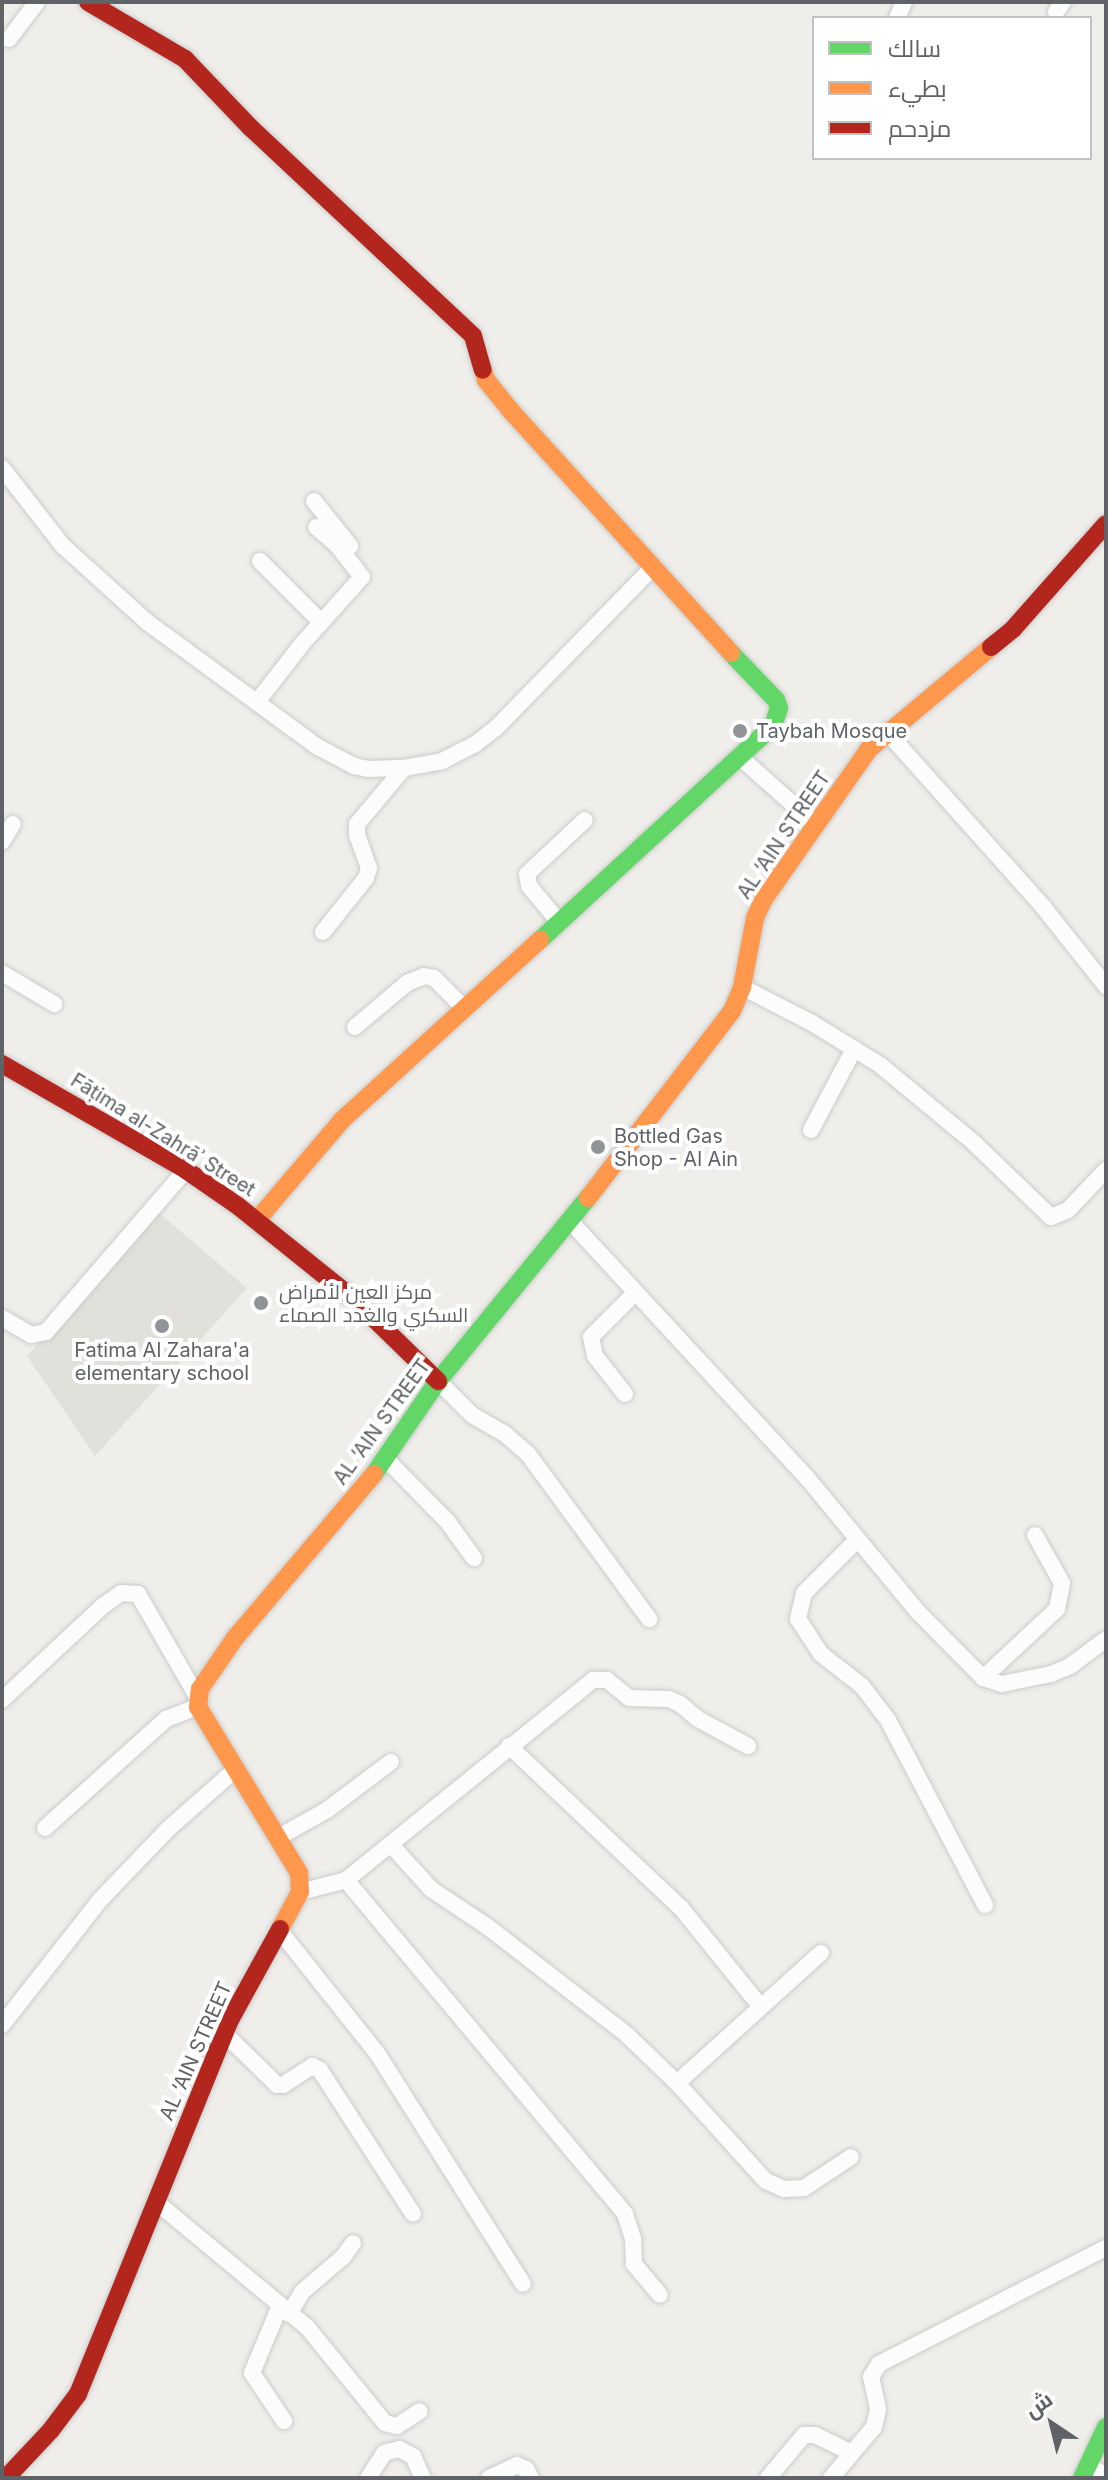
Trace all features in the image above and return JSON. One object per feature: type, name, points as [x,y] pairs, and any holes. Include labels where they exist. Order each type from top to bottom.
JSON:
[{"type":"street","points":[[9,39],[37,2]]},
{"type":"street","points":[[88,2],[185,59],[284,159],[473,336],[486,380],[651,569],[776,700],[779,708],[773,726],[741,758],[342,1120],[257,1220]]},
{"type":"street","points":[[2,468],[74,555],[170,641],[346,763],[368,769],[404,768],[442,761],[496,728],[651,569]]},
{"type":"street","points":[[257,702],[367,570],[365,563],[314,501]]},
{"type":"street","name":"AL ‘AIN STREET","points":[[198,1703],[205,1678],[235,1638],[386,1459],[438,1381],[570,1221],[732,1011],[742,987],[759,908],[814,823],[886,731],[1013,629],[1106,524]]},
{"type":"street","points":[[316,527],[338,546],[362,577]]},
{"type":"street","points":[[260,561],[321,622]]},
{"type":"street","points":[[886,731],[1044,908],[1075,951],[1106,986]]},
{"type":"street","points":[[741,758],[814,823]]},
{"type":"street","points":[[323,932],[366,878],[369,868],[357,835],[357,824],[404,768]]},
{"type":"street","points":[[560,923],[529,886],[527,874],[585,820]]},
{"type":"street","points":[[2,842],[13,824]]},
{"type":"street","points":[[2,973],[54,1004]]},
{"type":"street","points":[[355,1027],[407,983],[424,976],[434,978],[465,1009]]},
{"type":"street","points":[[742,987],[880,1065],[973,1142],[1051,1217],[1068,1210],[1106,1170]]},
{"type":"street","points":[[811,1130],[854,1049]]},
{"type":"street","name":"Fāṭima al-Zahrāʾ Street","points":[[2,1064],[186,1170],[257,1220],[356,1301],[438,1381]]},
{"type":"street","points":[[2,1318],[31,1335],[46,1332],[186,1170]]},
{"type":"street","points":[[570,1221],[800,1470],[918,1612],[983,1678],[1002,1684],[1051,1674],[1070,1666],[1105,1640]]},
{"type":"street","points":[[625,1394],[595,1356],[591,1337],[635,1293]]},
{"type":"street","points":[[438,1381],[472,1415],[513,1439],[528,1454],[649,1619]]},
{"type":"street","points":[[386,1459],[447,1521],[474,1558]]},
{"type":"street","points":[[983,1678],[1057,1609],[1062,1583],[1035,1535]]},
{"type":"street","points":[[857,1540],[804,1593],[798,1619],[821,1654],[862,1686],[888,1720],[985,1905]]},
{"type":"street","points":[[2,1700],[104,1605],[121,1593],[138,1594],[236,1769],[299,1873],[300,1892],[346,1880],[392,1846],[509,1746],[593,1680],[607,1680],[629,1698],[669,1699],[748,1746]]},
{"type":"street","points":[[45,1828],[166,1719],[198,1703]]},
{"type":"street","points":[[509,1746],[681,1908],[761,2007]]},
{"type":"street","points":[[279,1837],[327,1810],[391,1762]]},
{"type":"street","points":[[2,2025],[100,1900],[168,1829],[236,1769]]},
{"type":"street","points":[[392,1846],[431,1889],[556,1979],[627,2035],[677,2083],[758,2174],[775,2186],[804,2188],[851,2157]]},
{"type":"street","points":[[346,1880],[625,2214],[633,2238],[634,2264],[660,2295]]},
{"type":"street","name":"AL ‘AIN STREET","points":[[6,2478],[51,2430],[78,2394],[225,2034],[300,1892]]},
{"type":"street","points":[[279,1930],[377,2053],[523,2284]]},
{"type":"street","points":[[677,2083],[821,1953]]},
{"type":"street","points":[[225,2034],[277,2085],[283,2085],[312,2066],[320,2070],[413,2214]]},
{"type":"street","points":[[155,2201],[314,2335],[385,2423],[397,2426],[420,2411]]},
{"type":"street","points":[[284,2421],[252,2373],[284,2311],[343,2257],[353,2243]]},
{"type":"street","points":[[831,2478],[850,2452],[869,2434],[877,2418],[871,2377],[879,2364],[1106,2248]]},
{"type":"street","points":[[1106,2427],[1085,2472],[1106,2476]]},
{"type":"street","points":[[768,2478],[804,2435],[815,2435],[850,2452]]},
{"type":"street","points":[[368,2478],[384,2453],[399,2449],[413,2456],[423,2478]]},
{"type":"street","points":[[489,2478],[517,2465],[526,2469],[531,2478]]},
{"type":"shaded area","points":[[157,1211],[247,1288],[95,1456],[27,1356]]},
{"type":"traffic: fast","points":[[540,940],[773,726],[779,708],[776,700],[731,653]]},
{"type":"traffic: fast","points":[[374,1474],[438,1381],[588,1198]]},
{"type":"traffic: fast","points":[[1082,2478],[1106,2427]]},
{"type":"traffic: slow","points":[[483,370],[486,380],[511,411],[731,653]]},
{"type":"traffic: slow","points":[[588,1198],[732,1011],[742,987],[755,918],[764,899],[869,749],[991,647]]},
{"type":"traffic: slow","points":[[257,1220],[342,1120],[540,940]]},
{"type":"traffic: slow","points":[[280,1929],[300,1892],[299,1873],[198,1707],[200,1689],[235,1638],[374,1474]]},
{"type":"traffic: jam","points":[[88,2],[185,59],[251,128],[473,336],[483,370]]},
{"type":"traffic: jam","points":[[991,647],[1013,629],[1106,524]]},
{"type":"traffic: jam","points":[[2,1064],[186,1170],[238,1206],[356,1301],[438,1381]]},
{"type":"traffic: jam","points":[[6,2478],[51,2430],[78,2394],[230,2020],[280,1929]]},
{"type":"place","name":"Taybah Mosque","points":[[740,731]]},
{"type":"place","name":"Bottled Gas Shop - Al Ain","points":[[598,1147]]},
{"type":"place","name":"مركز العين لأمراض السكري والغدد الصماء","points":[[261,1303]]},
{"type":"place","name":"Fatima Al Zahara'a elementary school","points":[[162,1326]]}]
